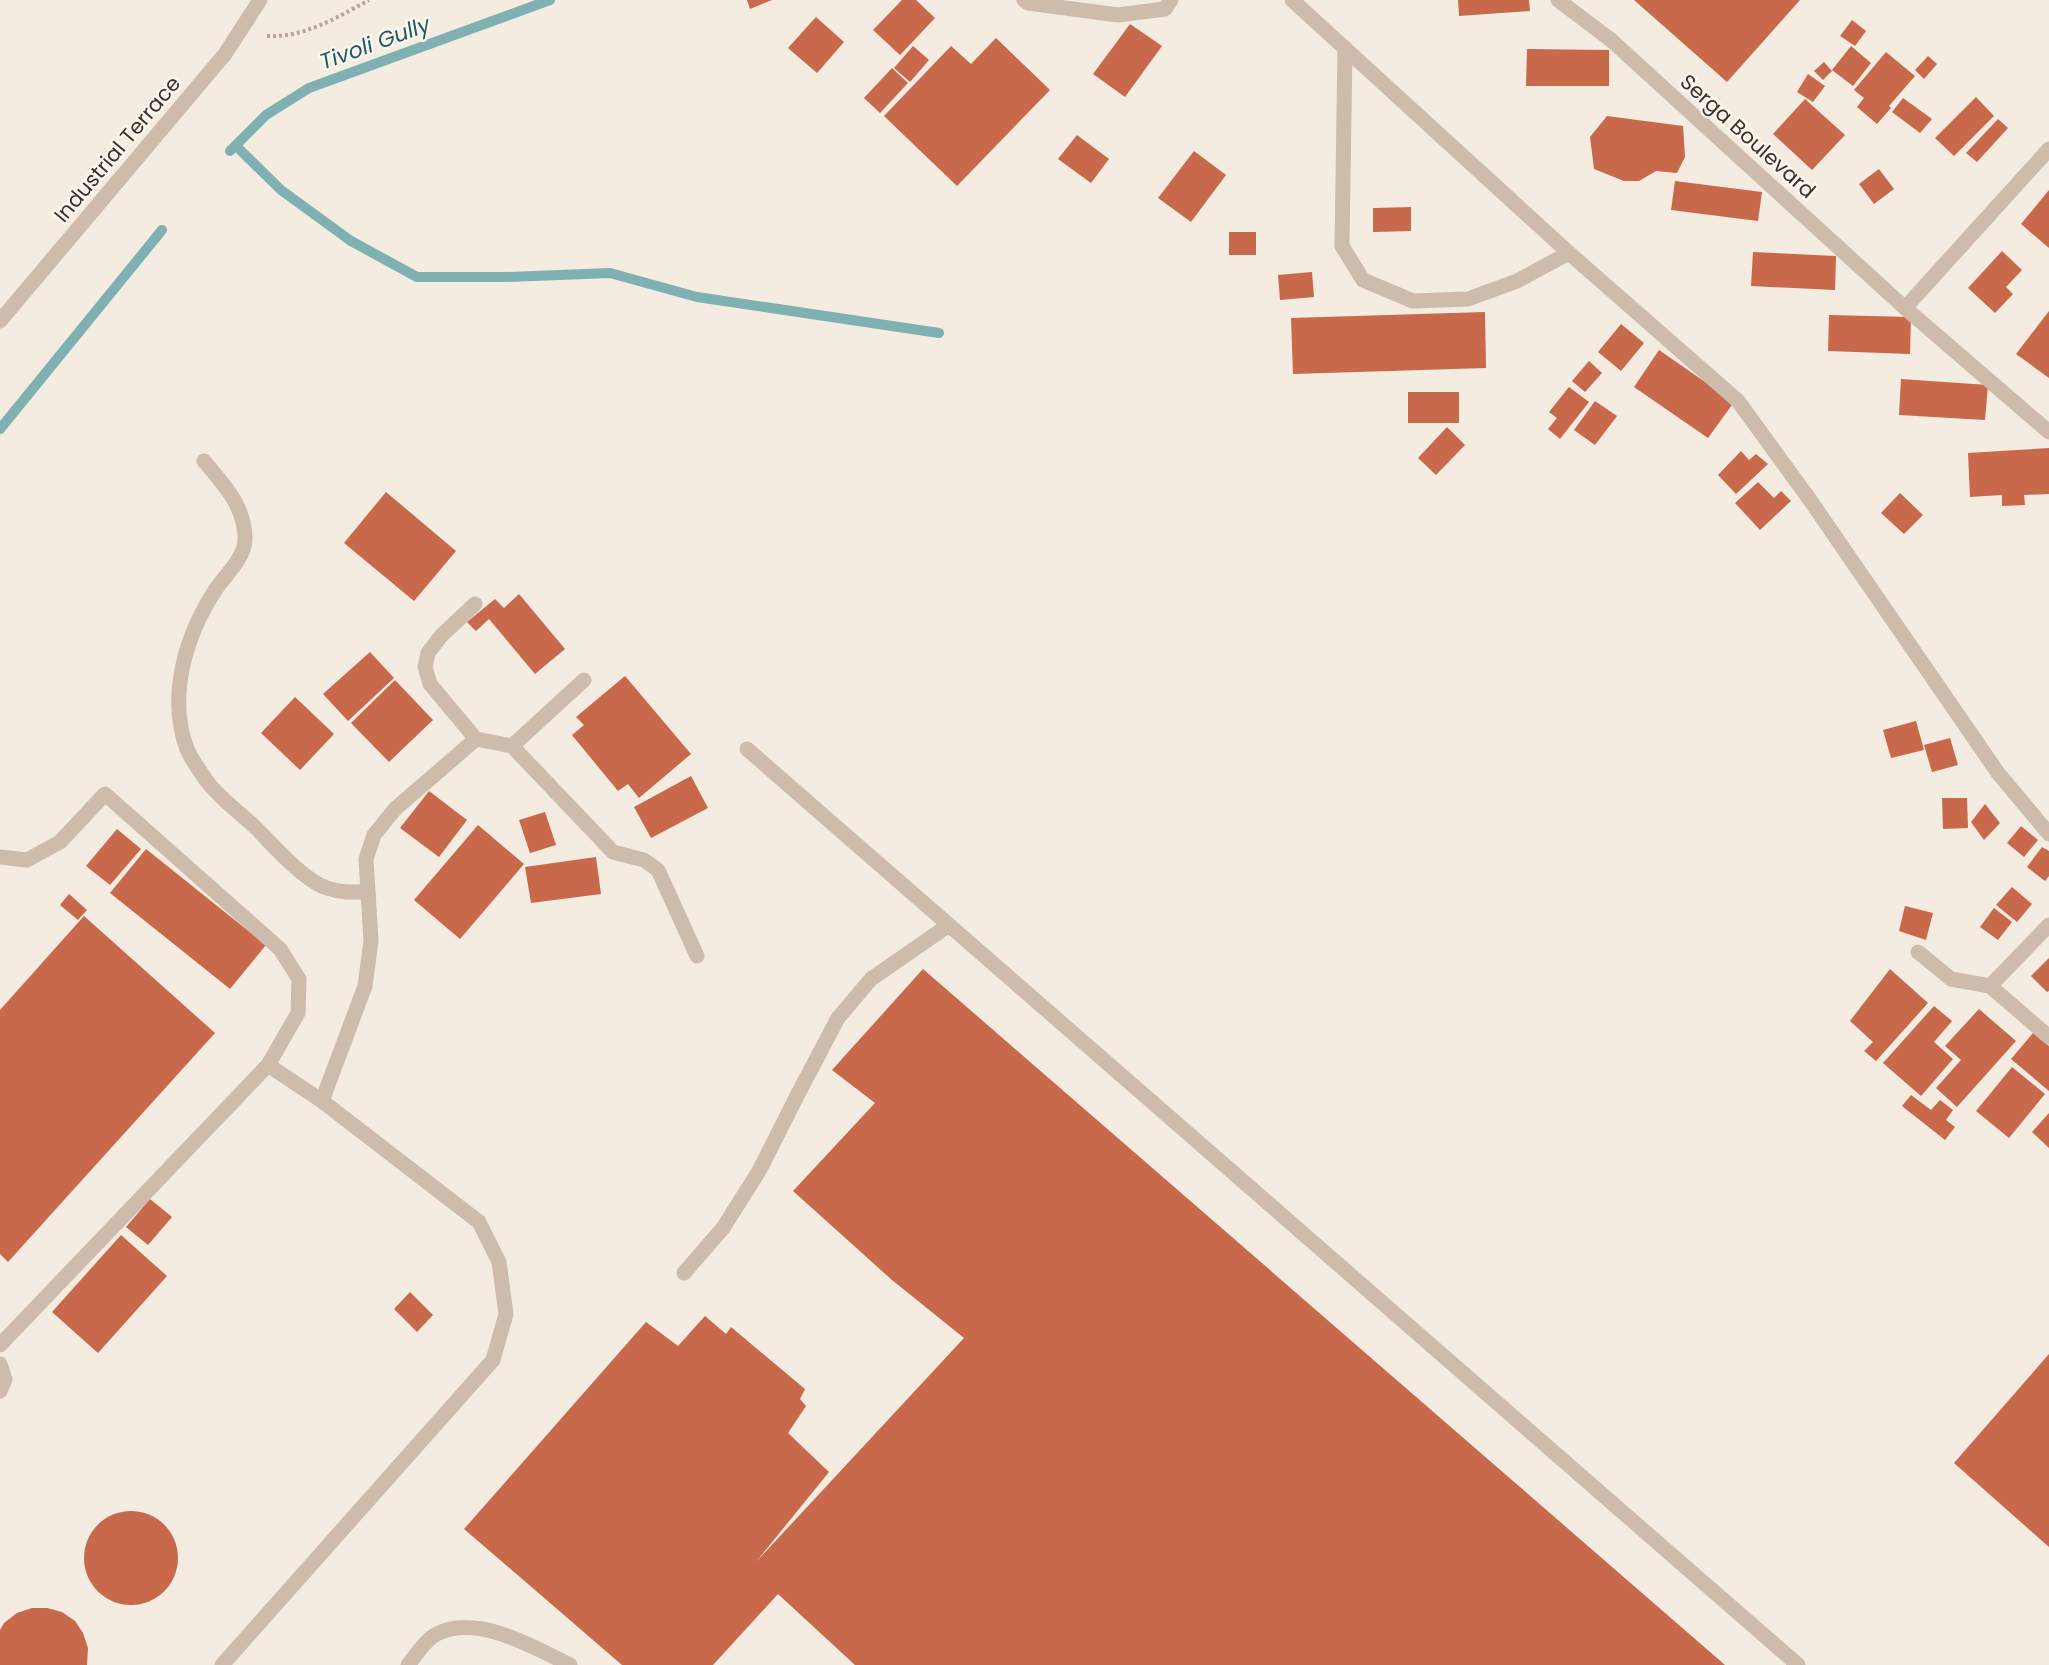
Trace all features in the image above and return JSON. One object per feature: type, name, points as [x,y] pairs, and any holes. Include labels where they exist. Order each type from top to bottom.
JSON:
[{"type":"street","name":"Industrial Terrace","points":[[0,321],[217,63],[260,0]]},
{"type":"street","points":[[1024,0],[1028,3],[1118,15],[1165,9],[1172,0]]},
{"type":"street","points":[[1292,0],[1569,253],[1738,401],[1998,773],[2049,834]]},
{"type":"street","name":"Serga Boulevard","points":[[1558,0],[1611,40],[1905,308],[2049,432]]},
{"type":"street","points":[[1345,48],[1341,246],[1363,280],[1413,301],[1468,299],[1517,281],[1569,253]]},
{"type":"street","points":[[1905,308],[2049,149]]},
{"type":"street","points":[[204,461],[233,495],[243,519],[245,542],[237,561],[216,589],[198,620],[185,654],[179,690],[180,716],[188,749],[207,782],[299,870],[325,888],[342,892],[368,892]]},
{"type":"street","points":[[475,604],[441,636],[428,653],[425,667],[429,684],[476,739],[512,746],[613,852],[644,860],[658,870],[697,956]]},
{"type":"street","points":[[512,746],[584,680]]},
{"type":"street","points":[[322,1101],[365,986],[371,941],[366,859],[374,835],[395,809],[476,739]]},
{"type":"street","points":[[747,749],[1798,1665]]},
{"type":"street","points":[[0,857],[27,860],[60,842],[105,794],[280,949],[299,979],[298,1012],[268,1065],[0,1345]]},
{"type":"street","points":[[684,1273],[723,1228],[759,1171],[838,1018],[871,979],[950,926]]},
{"type":"street","points":[[1990,986],[2047,931]]},
{"type":"street","points":[[1918,952],[1951,979],[1990,986],[2049,1036]]},
{"type":"street","points":[[222,1665],[493,1360],[506,1314],[499,1262],[479,1222],[322,1101],[268,1065]]},
{"type":"street","points":[[0,1364],[5,1379],[0,1391]]},
{"type":"street","points":[[408,1665],[424,1644],[440,1632],[468,1627],[517,1639],[570,1665]]},
{"type":"path","points":[[237,35],[283,37],[329,21],[369,0]]},
{"type":"building","points":[[747,0],[772,0],[750,9]]},
{"type":"building","points":[[902,0],[916,0],[935,18],[900,55],[873,30]]},
{"type":"building","points":[[1458,0],[1529,0],[1530,11],[1459,16]]},
{"type":"building","points":[[1634,0],[1800,0],[1727,82]]},
{"type":"building","points":[[816,17],[844,42],[817,73],[788,48]]},
{"type":"building","points":[[1852,20],[1866,31],[1855,46],[1840,36]]},
{"type":"building","points":[[1130,24],[1162,46],[1125,97],[1093,74]]},
{"type":"building","points":[[996,38],[1050,90],[957,186],[884,116],[951,46],[971,64]]},
{"type":"building","points":[[913,46],[929,60],[910,82],[894,68]]},
{"type":"building","points":[[1851,46],[1871,63],[1853,86],[1832,70]]},
{"type":"building","points":[[1527,49],[1609,50],[1609,86],[1526,86]]},
{"type":"building","points":[[1886,52],[1915,76],[1877,124],[1857,107],[1864,98],[1854,90]]},
{"type":"building","points":[[1928,56],[1937,64],[1924,79],[1915,70]]},
{"type":"building","points":[[1824,62],[1832,71],[1823,80],[1814,71]]},
{"type":"building","points":[[892,68],[908,83],[880,113],[864,98]]},
{"type":"building","points":[[1808,74],[1825,86],[1813,102],[1797,92]]},
{"type":"building","points":[[1976,97],[1994,116],[1954,156],[1935,138]]},
{"type":"building","points":[[1903,98],[1932,119],[1920,133],[1892,112]]},
{"type":"building","points":[[1805,99],[1845,135],[1812,170],[1773,134]]},
{"type":"building","points":[[1607,116],[1683,126],[1685,157],[1677,173],[1656,171],[1639,181],[1624,181],[1594,169],[1590,137]]},
{"type":"building","points":[[1998,119],[2008,128],[1977,162],[1966,153]]},
{"type":"building","points":[[1077,135],[1109,159],[1091,183],[1058,159]]},
{"type":"building","points":[[1194,151],[1226,175],[1191,222],[1158,198]]},
{"type":"building","points":[[1879,169],[1894,189],[1874,204],[1859,184]]},
{"type":"building","points":[[1675,181],[1762,192],[1758,221],[1671,210]]},
{"type":"building","points":[[2049,190],[2049,248],[2021,224]]},
{"type":"building","points":[[1411,207],[1411,231],[1373,232],[1373,208]]},
{"type":"building","points":[[1229,232],[1256,232],[1256,255],[1229,255]]},
{"type":"building","points":[[2002,251],[2022,270],[2006,287],[2013,294],[1995,313],[1968,288]]},
{"type":"building","points":[[1753,252],[1836,256],[1835,290],[1751,286]]},
{"type":"building","points":[[1312,272],[1314,297],[1280,300],[1278,275]]},
{"type":"building","points":[[2049,311],[2049,378],[2016,354]]},
{"type":"building","points":[[1485,312],[1486,368],[1293,374],[1291,318]]},
{"type":"building","points":[[1829,315],[1911,317],[1910,354],[1828,351]]},
{"type":"building","points":[[1621,324],[1644,343],[1621,371],[1598,352]]},
{"type":"building","points":[[1659,350],[1734,402],[1708,438],[1634,387]]},
{"type":"building","points":[[1589,361],[1602,373],[1585,392],[1572,381]]},
{"type":"building","points":[[1901,379],[1988,385],[1985,420],[1899,415]]},
{"type":"building","points":[[1569,387],[1589,402],[1560,439],[1548,429],[1557,418],[1549,412]]},
{"type":"building","points":[[1408,392],[1459,392],[1459,423],[1408,423]]},
{"type":"building","points":[[1595,401],[1617,416],[1595,445],[1574,430]]},
{"type":"building","points":[[1447,427],[1465,445],[1436,475],[1418,458]]},
{"type":"building","points":[[2049,448],[2049,494],[2024,495],[2025,505],[2002,506],[2002,495],[1970,497],[1968,453]]},
{"type":"building","points":[[1741,451],[1749,460],[1756,454],[1768,464],[1736,494],[1718,475]]},
{"type":"building","points":[[1758,482],[1774,498],[1781,491],[1791,501],[1760,530],[1735,503]]},
{"type":"building","points":[[386,492],[456,551],[414,601],[344,543]]},
{"type":"building","points":[[1900,493],[1923,515],[1904,534],[1881,513]]},
{"type":"building","points":[[519,594],[565,649],[535,674],[489,619],[476,631],[467,622],[495,599],[504,608]]},
{"type":"building","points":[[370,652],[394,678],[348,721],[323,694]]},
{"type":"building","points":[[625,676],[691,754],[639,798],[628,784],[618,791],[572,735],[584,725],[576,717]]},
{"type":"building","points":[[395,680],[433,720],[389,762],[351,723]]},
{"type":"building","points":[[295,697],[334,734],[300,770],[261,733]]},
{"type":"building","points":[[1916,721],[1924,750],[1891,758],[1883,730]]},
{"type":"building","points":[[1950,738],[1958,765],[1932,772],[1924,745]]},
{"type":"building","points":[[691,776],[708,808],[651,838],[634,807]]},
{"type":"building","points":[[429,791],[467,820],[439,857],[400,828]]},
{"type":"building","points":[[1942,798],[1967,798],[1968,828],[1943,829]]},
{"type":"building","points":[[1985,804],[2000,823],[1984,840],[1971,822]]},
{"type":"building","points":[[545,812],[556,845],[530,853],[519,820]]},
{"type":"building","points":[[478,825],[524,864],[460,939],[414,900]]},
{"type":"building","points":[[2021,826],[2038,840],[2024,857],[2007,843]]},
{"type":"building","points":[[117,829],[141,849],[110,885],[86,866]]},
{"type":"building","points":[[2042,847],[2049,851],[2049,876],[2045,881],[2027,867]]},
{"type":"building","points":[[146,849],[266,945],[230,989],[110,893]]},
{"type":"building","points":[[596,857],[601,894],[531,903],[525,867]]},
{"type":"building","points":[[2012,887],[2032,904],[2017,922],[1996,905]]},
{"type":"building","points":[[69,894],[87,910],[78,920],[60,905]]},
{"type":"building","points":[[1905,906],[1933,913],[1926,940],[1899,931]]},
{"type":"building","points":[[1994,908],[2012,922],[1998,940],[1980,927]]},
{"type":"building","points":[[84,916],[215,1033],[8,1262],[0,1254],[0,1010]]},
{"type":"building","points":[[2049,958],[2049,991],[2047,992],[2031,976]]},
{"type":"building","points":[[923,969],[1725,1665],[855,1665],[778,1594],[713,1665],[622,1665],[464,1529],[646,1322],[678,1346],[705,1316],[726,1334],[731,1327],[805,1389],[800,1399],[806,1406],[788,1433],[829,1472],[756,1562],[964,1338],[892,1280],[793,1191],[875,1103],[832,1070]]},
{"type":"building","points":[[1890,969],[1928,1003],[1876,1061],[1864,1051],[1873,1042],[1850,1021]]},
{"type":"building","points":[[1934,1006],[1952,1021],[1934,1042],[1953,1059],[1921,1096],[1883,1063]]},
{"type":"building","points":[[1979,1009],[2016,1041],[1957,1107],[1936,1088],[1961,1060],[1945,1046]]},
{"type":"building","points":[[2033,1033],[2049,1046],[2049,1091],[2011,1059]]},
{"type":"building","points":[[2012,1067],[2045,1094],[2009,1138],[1976,1111]]},
{"type":"building","points":[[1911,1095],[1931,1110],[1940,1100],[1953,1110],[1946,1120],[1955,1127],[1945,1140],[1902,1106]]},
{"type":"building","points":[[2049,1113],[2049,1148],[2032,1132]]},
{"type":"building","points":[[150,1199],[172,1217],[148,1245],[126,1227]]},
{"type":"building","points":[[121,1235],[167,1276],[98,1353],[52,1312]]},
{"type":"building","points":[[410,1292],[433,1315],[417,1332],[394,1309]]},
{"type":"building","points":[[2049,1354],[2049,1547],[1954,1463]]},
{"type":"building","points":[[131,1511],[149,1514],[164,1525],[175,1540],[178,1558],[175,1576],[164,1591],[149,1602],[131,1605],[113,1602],[98,1591],[87,1576],[84,1558],[87,1540],[98,1525],[113,1514]]},
{"type":"building","points":[[32,1608],[47,1608],[62,1612],[75,1621],[83,1633],[88,1648],[87,1665],[0,1665],[0,1630],[4,1623],[17,1613]]},
{"type":"waterway","name":"Tivoli Gully","points":[[230,151],[266,115],[309,88],[550,0]]},
{"type":"waterway","points":[[236,146],[281,190],[351,241],[417,277],[505,277],[610,273],[697,297],[939,333]]},
{"type":"waterway","name":"Tivoli Gully","points":[[0,429],[162,230]]}]
